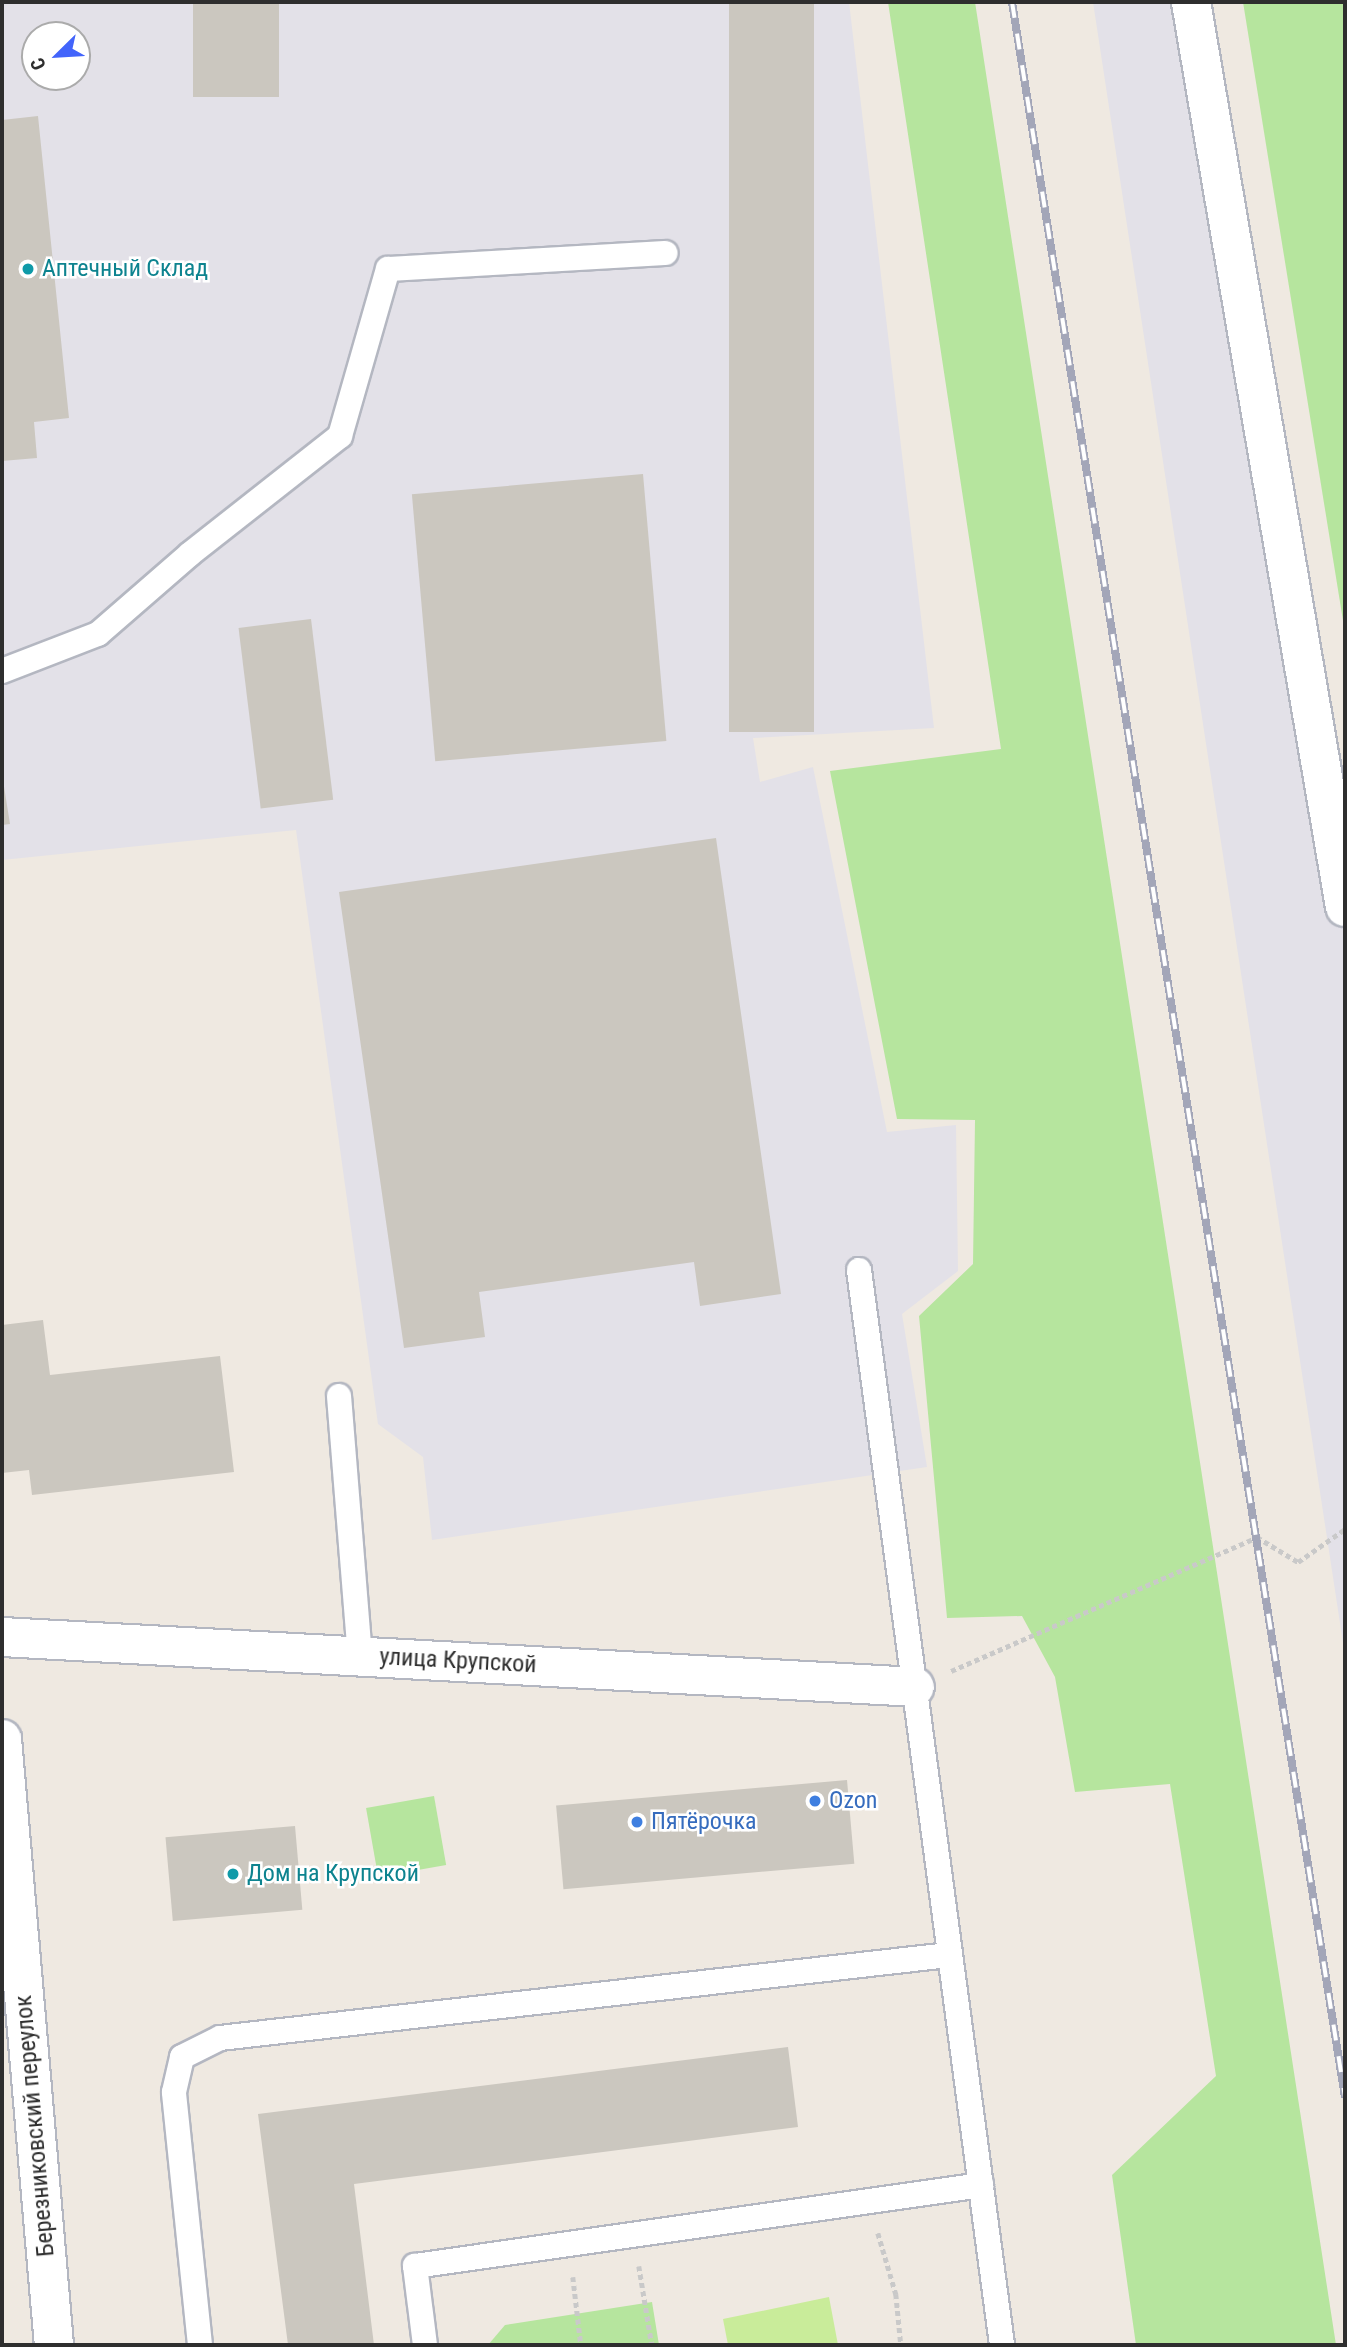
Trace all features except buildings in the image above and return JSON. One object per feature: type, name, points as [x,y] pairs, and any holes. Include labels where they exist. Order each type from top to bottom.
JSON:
[{"type":"street","points":[[1191,2],[1345,907]]},
{"type":"street","name":"улица Крупской","points":[[2,1637],[915,1686]]},
{"type":"street","name":"Березниковский переулок","points":[[2,1739],[54,2345]]},
{"type":"lane","points":[[2,671],[98,634],[190,554],[340,436],[388,269],[666,253]]},
{"type":"lane","points":[[859,1270],[948,1955],[1002,2345]]},
{"type":"lane","points":[[339,1396],[360,1656]]},
{"type":"lane","points":[[200,2345],[174,2092],[182,2057],[220,2038],[948,1955]]},
{"type":"lane","points":[[425,2345],[415,2266],[981,2185]]},
{"type":"path","points":[[915,1686],[1257,1536],[1298,1562],[1345,1529]]},
{"type":"path","points":[[869,2200],[896,2294],[901,2345]]},
{"type":"path","points":[[635,2234],[652,2345]]},
{"type":"path","points":[[581,2345],[571,2282],[583,2242]]},
{"type":"shaded area","points":[[2,2],[849,2],[934,728],[753,738],[760,782],[813,767],[887,1132],[956,1125],[958,1271],[902,1314],[927,1467],[432,1540],[423,1457],[378,1424],[296,830],[2,860]]},
{"type":"shaded area","points":[[1093,2],[1205,2],[1345,909],[1345,1656]]},
{"type":"green space","points":[[888,2],[975,2],[1336,2345],[1136,2345],[1112,2175],[1216,2076],[1170,1784],[1075,1792],[1055,1677],[1022,1616],[947,1618],[919,1316],[973,1264],[975,1120],[897,1119],[830,771],[1001,749]]},
{"type":"green space","points":[[1243,2],[1345,2],[1345,633]]},
{"type":"green space","points":[[434,1796],[446,1865],[378,1877],[366,1808]]},
{"type":"green space","points":[[829,2297],[838,2345],[728,2345],[723,2319]]},
{"type":"green space","points":[[652,2302],[659,2345],[488,2345],[505,2325]]},
{"type":"railway","points":[[1012,2],[1345,2098]]},
{"type":"place","name":"Аптечный Склад","points":[[28,269]]},
{"type":"place","name":"Ozon","points":[[815,1801]]},
{"type":"place","name":"Пятёрочка","points":[[637,1822]]},
{"type":"place","name":"Дом на Крупской","points":[[233,1874]]}]
